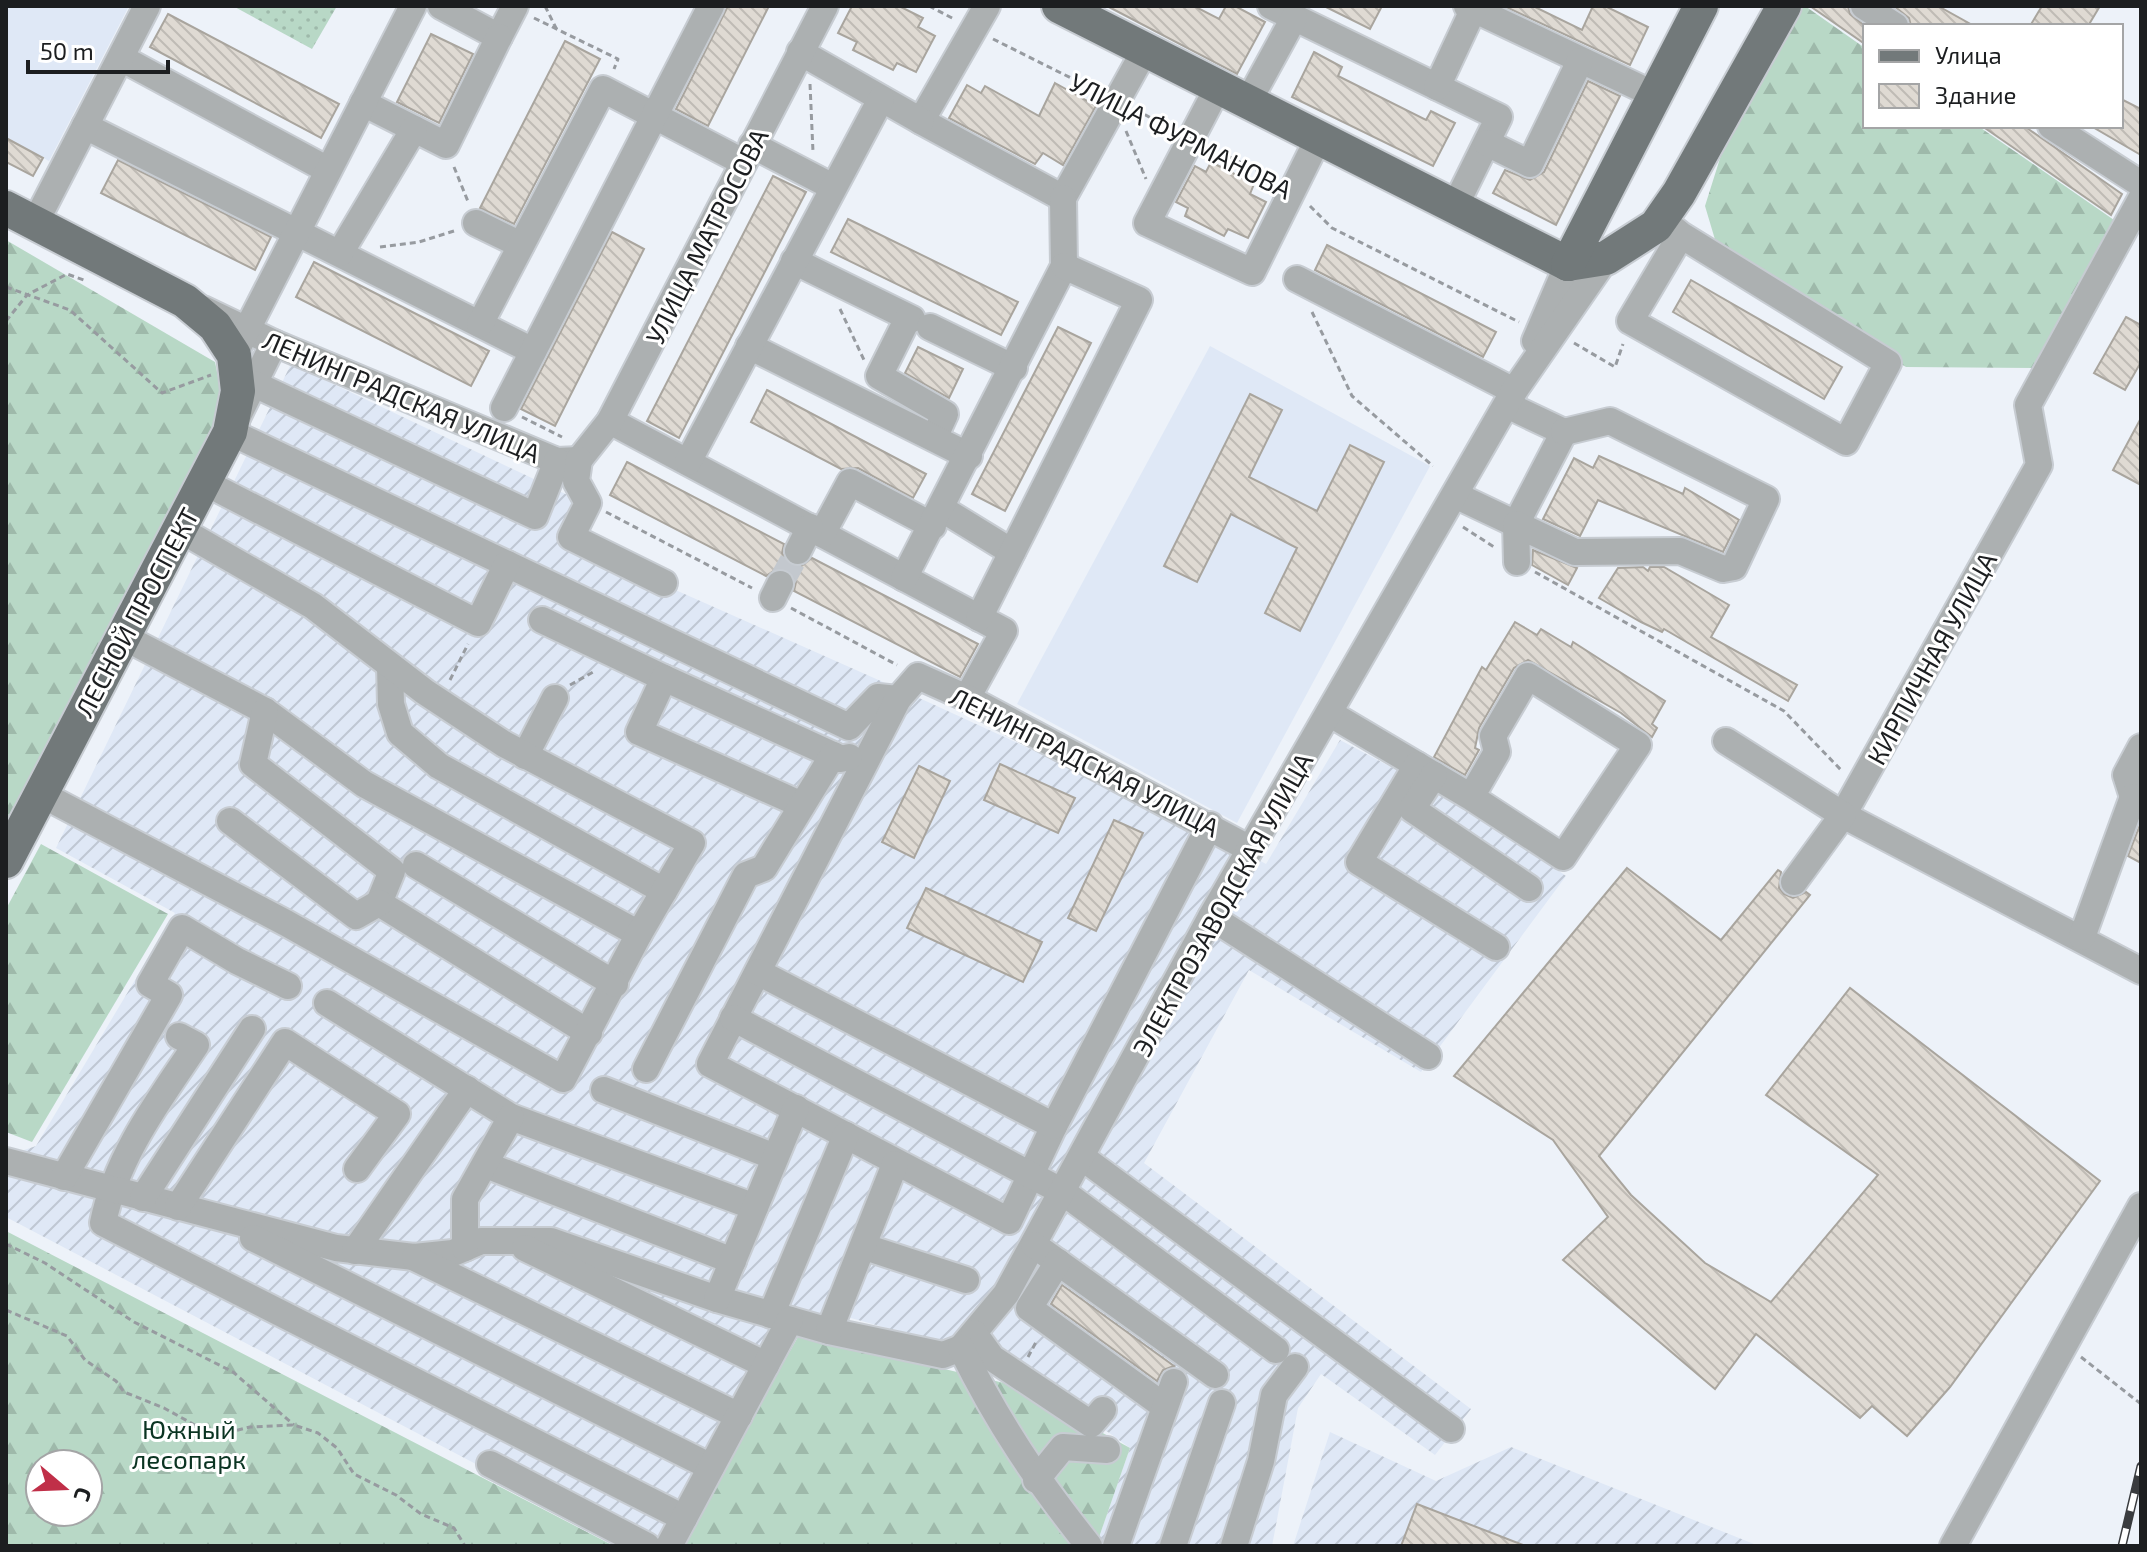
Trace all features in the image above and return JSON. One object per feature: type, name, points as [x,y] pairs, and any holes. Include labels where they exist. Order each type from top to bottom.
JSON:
[{"type":"main road","points":[[1059,6],[1568,264]]},
{"type":"main road","name":"ЭЛЕКТРОЗАВОДСКАЯ УЛИЦА","points":[[1568,264],[1701,6]]},
{"type":"main road","name":"ЭЛЕКТРОЗАВОДСКАЯ УЛИЦА","points":[[1568,264],[1606,258],[1668,230],[1679,193],[1784,6]]},
{"type":"main road","name":"ЛЕНИНГРАДСКАЯ УЛИЦА","points":[[20,216],[185,301],[215,326],[230,353]]},
{"type":"main road","name":"ЛЕСНОЙ ПРОСПЕКТ","points":[[6,861],[230,432],[238,391],[230,353]]},
{"type":"street","points":[[20,216],[85,126],[147,6]]},
{"type":"street","points":[[369,107],[413,6]]},
{"type":"street","points":[[230,353],[328,170],[430,6]]},
{"type":"street","points":[[441,6],[499,37]]},
{"type":"street","points":[[504,408],[711,6]]},
{"type":"street","name":"УЛИЦА МАТРОСОВА","points":[[254,384],[535,516],[575,457],[610,421],[825,6]]},
{"type":"street","points":[[921,121],[987,6]]},
{"type":"street","points":[[1864,6],[1892,24]]},
{"type":"street","points":[[369,107],[446,145],[514,7]]},
{"type":"street","points":[[1437,87],[1472,7],[1655,95]]},
{"type":"street","points":[[1319,137],[1252,272],[1147,223],[1191,138],[1233,94],[1283,12],[1499,117],[1462,192]]},
{"type":"street","points":[[904,578],[1064,266],[1063,198],[1145,50]]},
{"type":"street","points":[[800,52],[1063,198]]},
{"type":"street","points":[[121,58],[328,170]]},
{"type":"street","points":[[1487,143],[1530,164],[1580,61]]},
{"type":"street","points":[[480,324],[603,89],[653,116],[823,182]]},
{"type":"street","points":[[688,462],[794,261],[823,182],[881,99]]},
{"type":"street","points":[[85,126],[533,351]]},
{"type":"street","points":[[2054,128],[2141,184]]},
{"type":"street","points":[[340,253],[414,129]]},
{"type":"street","name":"КИРПИЧНАЯ УЛИЦА","points":[[1794,882],[1843,815],[2039,465],[2028,405],[2141,199]]},
{"type":"street","points":[[476,223],[521,245]]},
{"type":"street","points":[[1668,230],[1888,363],[1846,442],[1630,321],[1668,230]]},
{"type":"street","name":"ЭЛЕКТРОЗАВОДСКАЯ УЛИЦА","points":[[968,1341],[1006,1294],[1083,1158],[1211,917],[1548,329],[1606,258]]},
{"type":"street","points":[[794,261],[1014,368]]},
{"type":"street","name":"ЭЛЕКТРОЗАВОДСКАЯ УЛИЦА","points":[[1548,329],[1568,264]]},
{"type":"street","points":[[979,618],[1139,300],[1064,266]]},
{"type":"street","points":[[1297,279],[1510,398],[1564,432],[1610,421],[1766,499],[1734,567],[1723,569],[1680,551],[1575,552],[1455,495]]},
{"type":"street","points":[[917,322],[879,376],[945,414],[934,438]]},
{"type":"street","points":[[274,343],[230,432],[849,727],[878,697],[898,699],[710,1064],[895,1164],[1009,1221],[1054,1126],[1210,825]]},
{"type":"street","name":"ЛЕНИНГРАДСКАЯ УЛИЦА","points":[[230,353],[274,343],[575,457],[576,481],[588,503],[571,537],[664,583]]},
{"type":"street","points":[[749,346],[969,456]]},
{"type":"street","points":[[610,421],[1004,631],[967,698]]},
{"type":"street","points":[[1517,562],[1516,524],[1564,432]]},
{"type":"street","points":[[204,482],[478,623],[507,564]]},
{"type":"street","points":[[798,551],[850,482],[1012,552]]},
{"type":"street","points":[[41,794],[286,923],[563,1079],[639,934],[692,843],[525,756],[440,702],[313,606],[179,529]]},
{"type":"street","points":[[542,620],[841,759],[872,751]]},
{"type":"street","points":[[122,636],[265,711],[364,784],[639,934]]},
{"type":"street","points":[[390,666],[391,704],[400,733],[439,766],[664,891]]},
{"type":"street","name":"ЛЕНИНГРАДСКАЯ УЛИЦА","points":[[898,699],[918,676],[967,698],[1250,849]]},
{"type":"street","points":[[1329,713],[1471,797],[1563,857],[1638,745],[1528,676],[1493,736],[1497,752],[1471,797]]},
{"type":"street","points":[[664,678],[639,732],[802,805]]},
{"type":"street","points":[[525,756],[555,698]]},
{"type":"street","points":[[230,821],[356,916],[379,903],[392,871],[253,764],[265,711]]},
{"type":"street","points":[[1726,741],[1843,815],[2082,937],[2141,971]]},
{"type":"street","points":[[2082,937],[2137,799],[2126,775],[2141,747]]},
{"type":"street","points":[[646,1069],[746,875],[764,868],[833,755]]},
{"type":"street","points":[[1425,770],[1412,809],[1529,888]]},
{"type":"street","points":[[1425,770],[1359,862],[1496,947]]},
{"type":"street","points":[[416,865],[615,984]]},
{"type":"street","points":[[379,903],[589,1033]]},
{"type":"street","points":[[1211,917],[1428,1056]]},
{"type":"street","points":[[64,1177],[169,995],[150,984],[182,928],[237,961],[288,986]]},
{"type":"street","points":[[758,972],[1054,1126]]},
{"type":"street","points":[[1128,983],[1163,1008]]},
{"type":"street","points":[[327,1003],[511,1117],[755,1207]]},
{"type":"street","points":[[733,1018],[1063,1192],[1286,1359],[1274,1395],[1261,1461],[1234,1546]]},
{"type":"street","points":[[143,1198],[252,1029]]},
{"type":"street","points":[[179,1036],[196,1045],[140,1131],[110,1189],[103,1223],[684,1518]]},
{"type":"street","points":[[178,1207],[285,1042],[397,1114],[357,1169]]},
{"type":"street","points":[[355,1251],[467,1089]]},
{"type":"street","points":[[604,1090],[775,1157]]},
{"type":"street","points":[[717,1299],[796,1108]]},
{"type":"street","points":[[465,1248],[465,1199],[511,1117]]},
{"type":"street","points":[[669,1546],[766,1365],[780,1317],[846,1135]]},
{"type":"street","points":[[1083,1158],[1451,1429]]},
{"type":"street","points":[[6,1161],[355,1251],[414,1257],[465,1248],[481,1241],[551,1241],[717,1299],[829,1331],[943,1355],[968,1341]]},
{"type":"street","points":[[829,1331],[865,1247],[895,1164]]},
{"type":"street","points":[[486,1165],[733,1261]]},
{"type":"street","points":[[1953,1546],[2141,1206]]},
{"type":"street","points":[[207,1215],[711,1467]]},
{"type":"street","points":[[508,1240],[766,1365]]},
{"type":"street","points":[[1034,1245],[1215,1375]]},
{"type":"street","points":[[865,1247],[966,1280]]},
{"type":"street","points":[[414,1257],[739,1416]]},
{"type":"street","points":[[1058,1262],[1029,1308],[1166,1392],[1116,1546]]},
{"type":"street","points":[[968,1341],[1091,1424],[1103,1410]]},
{"type":"street","points":[[968,1341],[994,1415],[1036,1480],[1089,1546]]},
{"type":"street","points":[[1173,1546],[1222,1403]]},
{"type":"street","points":[[1036,1480],[1063,1447],[1107,1450]]},
{"type":"street","points":[[490,1464],[647,1546]]},
{"type":"path","points":[[545,6],[557,30]]},
{"type":"path","name":"УЛИЦА ФУРМАНОВА","points":[[929,6],[1117,105],[1293,189],[1332,228],[1510,320],[1548,329],[1615,367],[1630,321]]},
{"type":"path","points":[[514,7],[618,59],[603,89]]},
{"type":"path","points":[[800,52],[809,64],[823,182]]},
{"type":"path","points":[[1117,105],[1157,205]]},
{"type":"path","points":[[379,247],[419,242],[476,223],[446,145]]},
{"type":"path","points":[[6,321],[27,295],[67,274],[96,284]]},
{"type":"path","points":[[1297,279],[1352,396],[1433,466]]},
{"type":"path","points":[[836,282],[837,303],[855,343],[861,356],[879,376]]},
{"type":"path","points":[[6,287],[70,310],[162,393],[230,353]]},
{"type":"path","points":[[504,408],[575,457]]},
{"type":"path","points":[[1463,527],[1517,562],[1784,711],[1859,787]]},
{"type":"path","points":[[440,702],[478,623]]},
{"type":"path","points":[[555,698],[576,681],[601,668]]},
{"type":"path","points":[[6,1244],[45,1263],[134,1322],[233,1372],[294,1425]]},
{"type":"path","points":[[6,1310],[67,1336],[85,1360],[116,1381],[124,1392],[164,1408],[202,1429],[222,1434],[250,1427],[294,1425],[318,1433],[337,1448],[354,1474],[396,1495],[421,1514],[454,1528],[465,1546]]},
{"type":"path","points":[[1029,1381],[1028,1355],[1048,1322]]},
{"type":"path","points":[[2065,1345],[2141,1404]]},
{"type":"shaded area","points":[[6,6],[129,6],[49,161],[6,138]]},
{"type":"shaded area","points":[[1210,346],[1430,466],[1237,823],[1017,704]]},
{"type":"shaded area","points":[[291,364],[574,498],[556,537],[1176,816],[1266,864],[1340,740],[1474,811],[1566,876],[1421,1072],[1249,970],[1144,1163],[1471,1409],[1435,1455],[1321,1374],[1298,1408],[1272,1546],[1096,1546],[1130,1448],[1032,1377],[944,1344],[833,1313],[791,1330],[672,1546],[632,1546],[6,1217],[6,1156],[36,1146],[175,913],[56,848]]},
{"type":"shaded area","points":[[1330,1432],[1436,1481],[1511,1447],[1759,1546],[1293,1546]]},
{"type":"green space","points":[[233,6],[337,6],[312,49]]},
{"type":"green space","points":[[1789,6],[1805,6],[1863,47],[1863,128],[1981,128],[2114,220],[2033,368],[1906,367],[1719,253],[1705,206],[1733,117]]},
{"type":"green space","points":[[6,240],[215,362],[221,392],[216,425],[6,829]]},
{"type":"green space","points":[[41,844],[168,914],[32,1142],[6,1132],[6,909]]},
{"type":"green space","name":"Южный лесопарк","points":[[6,1231],[614,1546],[6,1546]]},
{"type":"green space","points":[[799,1335],[1017,1386],[1130,1448],[1096,1546],[680,1546]]},
{"type":"building","points":[[728,6],[769,6],[708,126],[676,109]]},
{"type":"building","points":[[852,6],[899,6],[923,18],[918,27],[935,36],[916,72],[897,63],[893,70],[853,50],[857,42],[838,33]]},
{"type":"building","points":[[1107,6],[1194,6],[1219,19],[1226,6],[1235,6],[1265,22],[1237,74]]},
{"type":"building","points":[[1324,6],[1382,6],[1370,29]]},
{"type":"building","points":[[1504,6],[1533,6],[1582,30],[1593,6],[1605,6],[1648,27],[1630,65]]},
{"type":"building","points":[[1810,6],[1848,6],[1850,14],[1863,24],[1863,43]]},
{"type":"building","points":[[1894,6],[1938,6],[1970,24],[1910,24],[1909,18]]},
{"type":"building","points":[[2042,6],[2100,6],[2089,24],[2031,24]]},
{"type":"building","points":[[168,14],[339,104],[321,138],[150,47]]},
{"type":"building","points":[[431,34],[473,54],[439,123],[397,102]]},
{"type":"building","points":[[565,41],[600,59],[514,224],[480,208]]},
{"type":"building","points":[[1314,52],[1342,67],[1338,76],[1426,120],[1431,111],[1455,123],[1433,166],[1292,97]]},
{"type":"building","points":[[1588,81],[1620,96],[1556,225],[1493,193],[1505,170],[1530,180],[1544,172]]},
{"type":"building","points":[[1055,83],[1096,106],[1063,165],[1043,153],[1035,164],[949,118],[967,85],[981,93],[985,86],[1039,116]]},
{"type":"building","points":[[2123,100],[2141,109],[2141,155],[2094,128],[2123,128]]},
{"type":"building","points":[[1985,128],[2027,128],[2122,194],[2111,215]]},
{"type":"building","points":[[6,138],[43,158],[33,176],[6,162]]},
{"type":"building","points":[[118,160],[271,237],[255,270],[101,193]]},
{"type":"building","points":[[1211,162],[1254,184],[1250,194],[1266,202],[1248,238],[1228,229],[1224,236],[1185,216],[1188,208],[1176,202],[1195,166],[1206,172]]},
{"type":"building","points":[[773,176],[806,192],[679,438],[647,421]]},
{"type":"building","points":[[848,219],[1018,302],[1001,335],[831,252]]},
{"type":"building","points":[[612,232],[644,249],[555,426],[521,409]]},
{"type":"building","points":[[1327,245],[1496,332],[1483,357],[1315,270]]},
{"type":"building","points":[[314,262],[489,351],[471,386],[296,297]]},
{"type":"building","points":[[1691,280],[1842,367],[1824,399],[1673,312]]},
{"type":"building","points":[[2126,317],[2141,325],[2141,362],[2125,390],[2094,373]]},
{"type":"building","points":[[1058,327],[1091,343],[1005,511],[972,494]]},
{"type":"building","points":[[918,347],[963,369],[949,398],[905,373]]},
{"type":"building","points":[[767,390],[926,474],[913,498],[858,468],[841,469],[751,422]]},
{"type":"building","points":[[1250,394],[1282,410],[1249,477],[1317,511],[1350,445],[1384,462],[1300,631],[1265,613],[1297,548],[1231,514],[1197,582],[1164,566]]},
{"type":"building","points":[[2141,418],[2141,485],[2113,470]]},
{"type":"building","points":[[1599,456],[1683,494],[1685,488],[1739,520],[1723,552],[1598,500],[1580,536],[1543,519],[1574,458],[1593,468]]},
{"type":"building","points":[[627,462],[784,544],[782,553],[790,565],[800,567],[812,558],[978,644],[960,677],[794,591],[796,582],[788,570],[778,568],[766,576],[610,495]]},
{"type":"building","points":[[1533,550],[1577,568],[1568,585],[1532,565]]},
{"type":"building","points":[[1643,567],[1648,571],[1650,567],[1664,567],[1729,605],[1711,637],[1797,685],[1788,701],[1664,629],[1662,632],[1641,622],[1599,598],[1618,568]]},
{"type":"building","points":[[1515,622],[1537,635],[1541,629],[1571,647],[1573,642],[1665,701],[1652,724],[1657,728],[1652,737],[1621,713],[1528,660],[1514,668],[1479,728],[1475,748],[1479,750],[1465,775],[1434,757],[1482,667],[1486,670]]},
{"type":"building","points":[[1000,764],[1075,798],[1058,833],[984,800]]},
{"type":"building","points":[[919,766],[950,781],[914,858],[882,842]]},
{"type":"building","points":[[1114,820],[1143,833],[1096,931],[1068,918]]},
{"type":"building","points":[[2141,822],[2141,863],[2128,856]]},
{"type":"building","points":[[1627,868],[1721,940],[1778,870],[1781,872],[1779,888],[1784,894],[1793,898],[1806,892],[1810,895],[1599,1156],[1631,1195],[1705,1263],[1771,1302],[1878,1175],[1766,1095],[1850,988],[2100,1181],[1950,1387],[1907,1436],[1872,1406],[1860,1418],[1756,1334],[1715,1389],[1563,1260],[1608,1217],[1553,1140],[1454,1076]]},
{"type":"building","points":[[926,888],[1042,942],[1023,982],[907,928]]},
{"type":"building","points":[[1062,1285],[1174,1366],[1163,1370],[1157,1381],[1051,1304]]},
{"type":"building","points":[[1417,1504],[1523,1545],[1523,1546],[1401,1546]]},
{"type":"tunnel","points":[[780,584],[798,551]]},
{"type":"railway","points":[[2122,1546],[2141,1466]]}]
